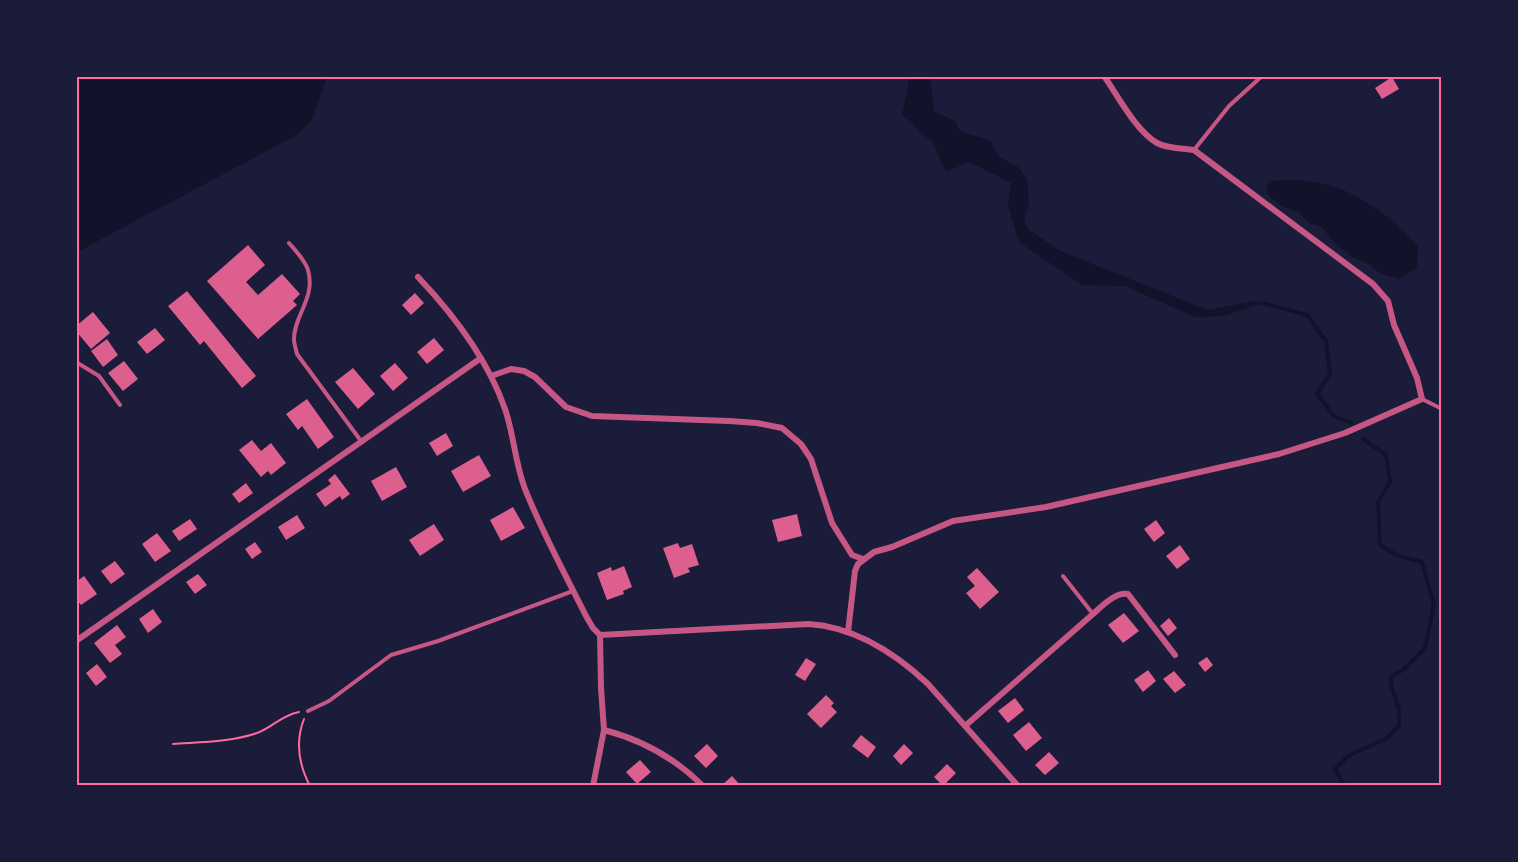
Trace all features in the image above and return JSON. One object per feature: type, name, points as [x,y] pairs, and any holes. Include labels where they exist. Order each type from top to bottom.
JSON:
[{"type":"street","points":[[848,632],[855,572],[858,564],[874,552],[892,547],[953,521],[1046,507],[1279,454],[1345,432],[1422,399],[1417,378],[1394,325],[1388,301],[1373,284],[1194,150],[1167,147],[1150,138],[1141,129],[1104,76]]},
{"type":"street","points":[[418,277],[448,312],[491,376],[505,410],[517,466],[525,488],[573,591],[593,628],[600,635],[604,730],[593,786]]},
{"type":"street","points":[[76,641],[481,358]]},
{"type":"street","points":[[491,376],[511,369],[524,371],[535,377],[566,407],[592,416],[729,421],[782,428],[801,444],[812,459],[832,523],[852,555],[863,559]]},
{"type":"street","points":[[964,726],[1093,614],[1122,593],[1128,594],[1175,655]]},
{"type":"street","points":[[600,635],[809,624],[848,632],[893,655],[912,669],[1018,786]]},
{"type":"street","points":[[604,730],[646,744],[678,763],[703,786]]},
{"type":"lane","points":[[1194,150],[1229,106],[1262,76]]},
{"type":"lane","points":[[289,243],[308,269],[310,289],[296,327],[294,340],[297,354],[362,442]]},
{"type":"lane","points":[[76,362],[102,380],[120,405]]},
{"type":"lane","points":[[1422,399],[1442,409]]},
{"type":"lane","points":[[1063,576],[1093,614]]},
{"type":"lane","points":[[308,711],[329,701],[391,655],[438,641],[573,591]]},
{"type":"path","points":[[173,744],[212,741],[254,734],[279,719],[308,711]]},
{"type":"path","points":[[308,711],[300,737],[299,759],[310,786]]},
{"type":"shaded area","points":[[77,76],[327,77],[312,120],[297,135],[77,252]]},
{"type":"shaded area","points":[[910,77],[930,77],[934,111],[955,121],[961,132],[990,140],[999,157],[1018,167],[1027,179],[1029,203],[1024,219],[1028,229],[1060,251],[1207,310],[1254,301],[1262,303],[1224,316],[1195,317],[1125,286],[1082,285],[1019,242],[1008,205],[1011,183],[969,162],[946,172],[933,143],[902,115]]},
{"type":"shaded area","points":[[1299,180],[1324,184],[1369,203],[1395,223],[1418,246],[1417,267],[1400,279],[1380,273],[1368,264],[1350,256],[1332,240],[1322,227],[1309,223],[1299,212],[1283,207],[1268,195],[1266,186],[1271,181]]},
{"type":"building","points":[[1392,77],[1399,89],[1382,99],[1375,88]]},
{"type":"building","points":[[248,245],[265,265],[246,282],[258,295],[282,274],[300,294],[293,301],[297,305],[258,339],[207,281]]},
{"type":"building","points":[[187,291],[256,376],[242,388],[204,341],[200,345],[168,306]]},
{"type":"building","points":[[415,293],[424,303],[411,315],[402,305]]},
{"type":"building","points":[[93,312],[110,333],[91,349],[76,331],[76,326]]},
{"type":"building","points":[[155,328],[165,340],[147,354],[137,342]]},
{"type":"building","points":[[434,338],[444,350],[427,364],[417,352]]},
{"type":"building","points":[[107,339],[118,355],[103,367],[91,351]]},
{"type":"building","points":[[124,361],[138,379],[123,391],[108,373]]},
{"type":"building","points":[[395,363],[408,378],[393,391],[380,376]]},
{"type":"building","points":[[353,368],[375,394],[358,409],[335,382]]},
{"type":"building","points":[[307,399],[334,437],[318,449],[302,426],[298,430],[286,414]]},
{"type":"building","points":[[446,433],[453,446],[437,456],[429,443]]},
{"type":"building","points":[[252,440],[261,451],[271,443],[286,463],[271,475],[268,471],[261,477],[239,450]]},
{"type":"building","points":[[479,455],[491,476],[463,492],[451,471]]},
{"type":"building","points":[[396,467],[407,487],[382,501],[371,481]]},
{"type":"building","points":[[335,474],[350,494],[342,500],[340,496],[325,507],[316,494],[331,484],[328,480]]},
{"type":"building","points":[[246,483],[253,493],[239,503],[232,494]]},
{"type":"building","points":[[513,507],[525,528],[501,541],[490,520]]},
{"type":"building","points":[[797,514],[802,536],[778,542],[772,520]]},
{"type":"building","points":[[297,515],[305,528],[286,540],[278,527]]},
{"type":"building","points":[[190,519],[197,529],[179,541],[172,531]]},
{"type":"building","points":[[1156,520],[1165,533],[1154,542],[1144,529]]},
{"type":"building","points":[[434,524],[444,540],[420,556],[409,540]]},
{"type":"building","points":[[157,533],[171,551],[155,562],[142,544]]},
{"type":"building","points":[[255,542],[262,552],[252,559],[245,549]]},
{"type":"building","points":[[678,543],[680,548],[692,544],[699,565],[688,568],[690,572],[674,578],[663,548]]},
{"type":"building","points":[[1180,545],[1190,559],[1177,569],[1166,556]]},
{"type":"building","points":[[115,561],[125,574],[111,584],[101,571]]},
{"type":"building","points":[[624,566],[632,587],[623,591],[624,594],[607,600],[597,573],[611,567],[612,571]]},
{"type":"building","points":[[977,568],[999,592],[980,609],[966,593],[975,586],[967,577]]},
{"type":"building","points":[[198,574],[207,585],[195,594],[186,582]]},
{"type":"building","points":[[84,576],[97,594],[81,605],[76,599],[76,582]]},
{"type":"building","points":[[153,609],[162,622],[148,633],[139,619]]},
{"type":"building","points":[[1124,613],[1139,631],[1123,643],[1108,625]]},
{"type":"building","points":[[1169,618],[1177,628],[1168,636],[1160,626]]},
{"type":"building","points":[[117,625],[126,637],[115,645],[122,654],[110,663],[94,643]]},
{"type":"building","points":[[1207,657],[1213,665],[1205,672],[1198,663]]},
{"type":"building","points":[[806,658],[816,664],[805,681],[795,675]]},
{"type":"building","points":[[97,664],[107,677],[96,686],[86,673]]},
{"type":"building","points":[[1148,670],[1156,681],[1143,692],[1134,680]]},
{"type":"building","points":[[1174,671],[1186,685],[1175,693],[1163,679]]},
{"type":"building","points":[[826,695],[834,703],[831,706],[837,712],[821,728],[807,714]]},
{"type":"building","points":[[1015,698],[1024,710],[1008,723],[998,711]]},
{"type":"building","points":[[1029,722],[1042,738],[1026,751],[1013,735]]},
{"type":"building","points":[[861,735],[876,747],[868,758],[852,746]]},
{"type":"building","points":[[707,744],[718,756],[706,768],[694,756]]},
{"type":"building","points":[[904,744],[913,753],[901,765],[893,756]]},
{"type":"building","points":[[1049,752],[1059,763],[1045,775],[1035,765]]},
{"type":"building","points":[[640,760],[651,772],[637,784],[626,772]]},
{"type":"building","points":[[947,764],[956,773],[943,786],[934,777]]},
{"type":"building","points":[[732,776],[741,786],[721,786]]},
{"type":"waterway","points":[[1262,303],[1307,315],[1326,341],[1330,373],[1317,394],[1334,416],[1352,423]]},
{"type":"waterway","points":[[1344,786],[1335,769],[1348,756],[1387,738],[1399,726],[1399,709],[1391,686],[1392,676],[1404,669],[1425,648],[1434,605],[1422,562],[1398,556],[1380,545],[1378,502],[1390,482],[1386,455],[1363,439]]}]
